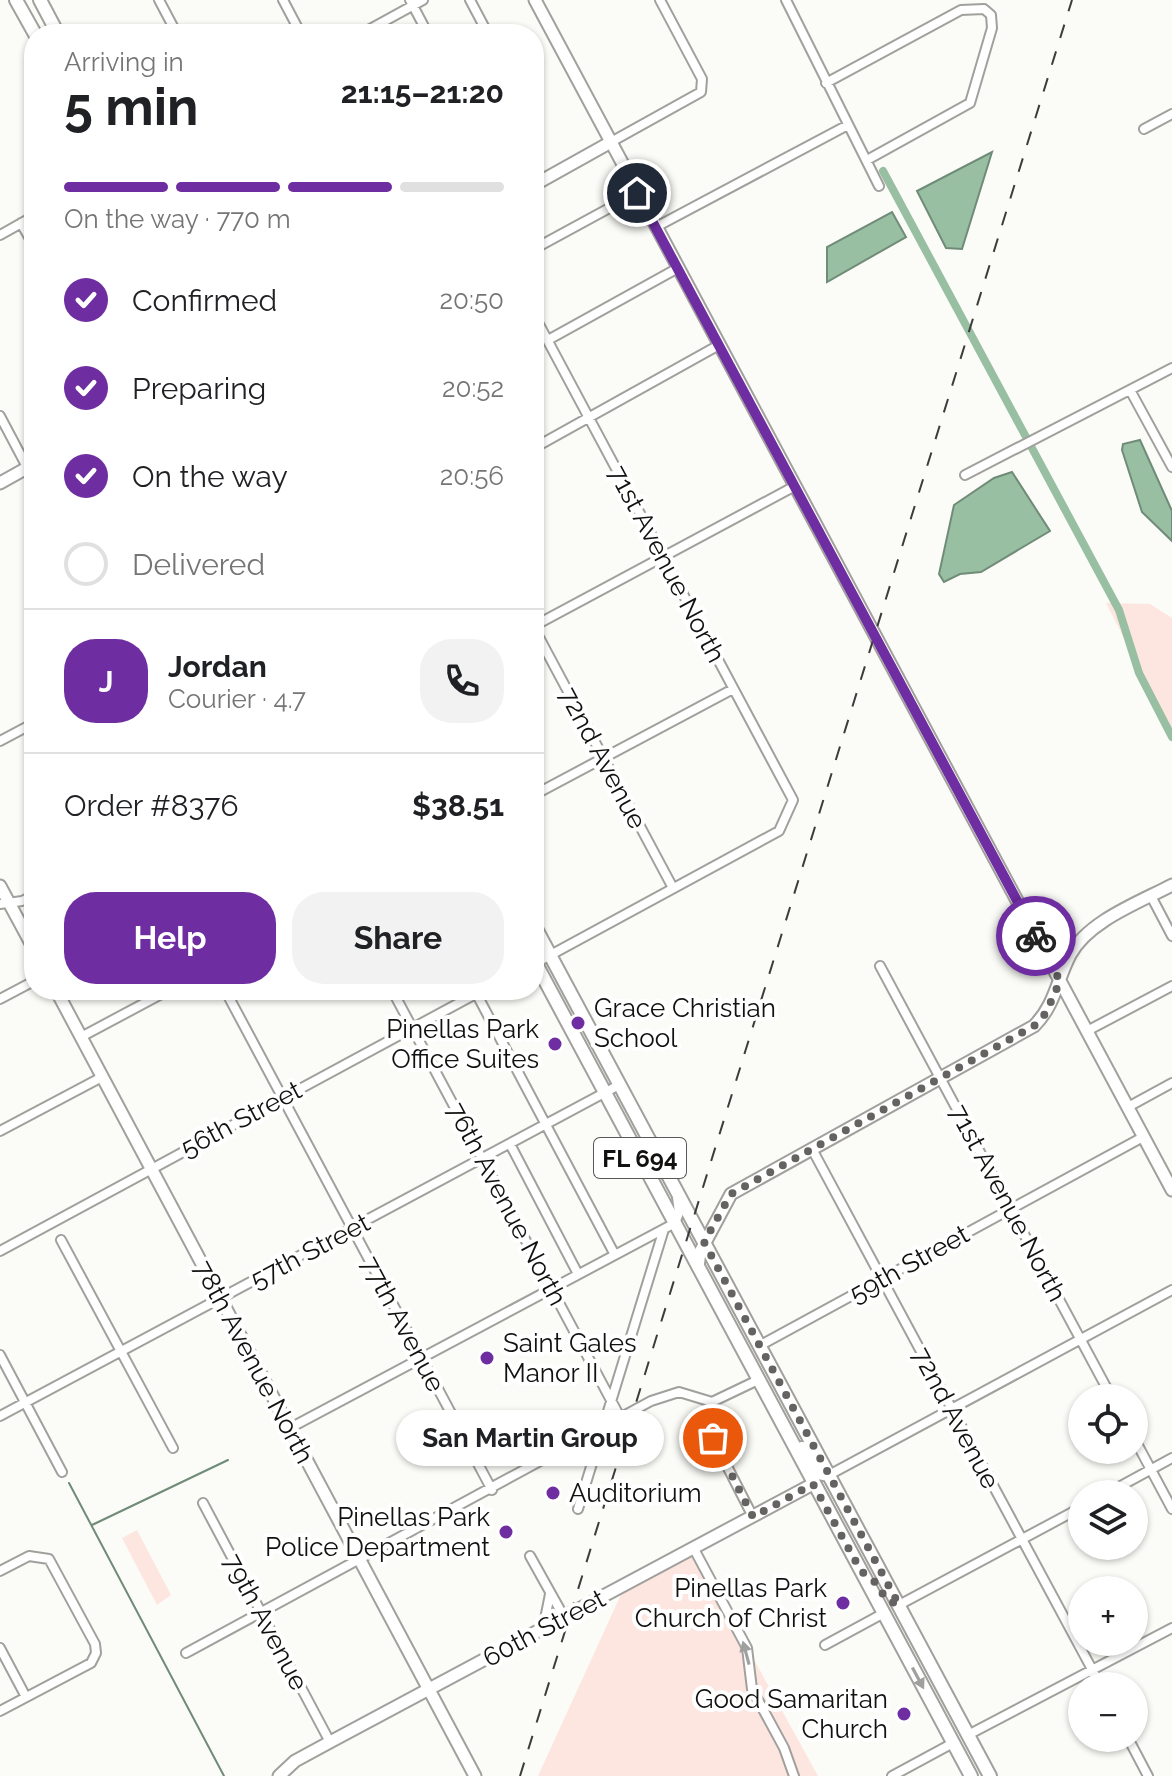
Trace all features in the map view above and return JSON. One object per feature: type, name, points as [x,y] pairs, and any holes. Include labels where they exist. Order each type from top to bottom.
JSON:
[{"type":"main road","points":[[16,0],[29,24]]},
{"type":"main road","points":[[40,0],[53,24]]},
{"type":"main road","name":"FL 694","points":[[544,944],[990,1776]]},
{"type":"main road","name":"FL 694","points":[[544,979],[605,1093],[670,1226],[698,1267],[971,1776]]},
{"type":"main road","points":[[719,1306],[734,1318],[744,1335],[757,1341]]},
{"type":"main road","points":[[758,1380],[766,1380],[781,1401],[792,1406]]},
{"type":"main road","points":[[792,1443],[803,1449],[819,1473],[829,1475]]},
{"type":"main road","points":[[813,1484],[822,1487],[838,1509],[853,1521]]},
{"type":"main road","points":[[861,1571],[874,1581],[887,1600],[899,1605]]},
{"type":"main road","points":[[884,1613],[896,1622],[910,1642],[921,1647]]},
{"type":"main road","points":[[931,1702],[943,1710],[956,1730],[968,1735]]},
{"type":"main road","points":[[953,1743],[965,1751],[983,1776]]},
{"type":"street","points":[[159,0],[172,24]]},
{"type":"street","points":[[283,0],[296,24]]},
{"type":"street","points":[[377,24],[411,3],[423,0]]},
{"type":"street","points":[[470,0],[483,24]]},
{"type":"street","points":[[535,0],[1170,1184]]},
{"type":"street","points":[[544,179],[701,92],[702,79],[660,0]]},
{"type":"street","points":[[786,0],[846,126],[879,186]]},
{"type":"street","points":[[411,3],[423,24]]},
{"type":"street","points":[[826,83],[930,27],[973,8],[984,9],[991,15],[992,28],[970,103],[867,160]]},
{"type":"street","points":[[1144,129],[1172,114]]},
{"type":"street","points":[[656,227],[846,126]]},
{"type":"street","points":[[544,244],[637,193]]},
{"type":"street","points":[[0,235],[24,221]]},
{"type":"street","points":[[21,223],[24,228]]},
{"type":"street","points":[[548,340],[678,268]]},
{"type":"street","name":"71st Avenue North","points":[[544,333],[793,800],[790,814],[779,831],[673,888]]},
{"type":"street","points":[[544,443],[719,345]]},
{"type":"street","points":[[965,475],[1172,368]]},
{"type":"street","points":[[1130,390],[1172,467]]},
{"type":"street","points":[[0,416],[24,455]]},
{"type":"street","points":[[0,483],[24,470]]},
{"type":"street","points":[[544,622],[795,486]]},
{"type":"street","name":"72nd Avenue","points":[[544,646],[673,888]]},
{"type":"street","points":[[544,790],[733,689]]},
{"type":"street","points":[[0,741],[24,728]]},
{"type":"street","points":[[698,1267],[704,1242],[731,1194],[1034,1026],[1046,1013],[1069,957],[1085,936],[1172,885]]},
{"type":"street","points":[[0,886],[4,903],[24,934]]},
{"type":"street","points":[[544,958],[673,888]]},
{"type":"street","points":[[1151,896],[1172,936]]},
{"type":"street","points":[[4,903],[24,898]]},
{"type":"street","name":"71st Avenue North","points":[[880,966],[1105,1384]]},
{"type":"street","points":[[0,999],[24,986]]},
{"type":"street","points":[[1087,1031],[1172,986]]},
{"type":"street","name":"78th Avenue North","points":[[61,1000],[475,1776]]},
{"type":"street","points":[[81,1037],[150,1000]]},
{"type":"street","name":"77th Avenue","points":[[230,1000],[492,1490]]},
{"type":"street","name":"76th Avenue North","points":[[397,1000],[621,1419]]},
{"type":"street","name":"56th Street","points":[[0,1251],[462,1000]]},
{"type":"street","points":[[483,1000],[615,1255]]},
{"type":"street","points":[[0,1131],[102,1077]]},
{"type":"street","points":[[1128,1107],[1172,1083]]},
{"type":"street","name":"57th Street","points":[[0,1416],[619,1085]]},
{"type":"street","name":"59th Street","points":[[757,1341],[882,1279],[1143,1137]]},
{"type":"street","points":[[510,1144],[578,1274]]},
{"type":"street","name":"72nd Avenue","points":[[812,1149],[1092,1670]]},
{"type":"street","points":[[578,1509],[670,1226],[679,1213],[677,1192]]},
{"type":"street","points":[[290,1428],[670,1226]]},
{"type":"street","points":[[61,1240],[173,1448]]},
{"type":"street","points":[[829,1475],[1172,1290]]},
{"type":"street","points":[[0,1355],[62,1472]]},
{"type":"street","points":[[186,1653],[668,1394],[679,1392],[712,1402],[758,1380]]},
{"type":"street","points":[[705,1423],[753,1517]]},
{"type":"street","points":[[1132,1480],[1172,1458]]},
{"type":"street","points":[[1148,1464],[1172,1509]]},
{"type":"street","name":"60th Street","points":[[279,1776],[295,1761],[813,1484]]},
{"type":"street","name":"79th Avenue","points":[[203,1503],[330,1742]]},
{"type":"street","points":[[899,1605],[1068,1514]]},
{"type":"street","points":[[694,1549],[747,1648],[752,1689],[784,1748],[794,1776]]},
{"type":"street","points":[[0,1571],[29,1556],[41,1555],[49,1559],[95,1644],[96,1653],[91,1663],[0,1711]]},
{"type":"street","points":[[530,1556],[564,1617]]},
{"type":"street","points":[[543,1629],[551,1593]]},
{"type":"street","points":[[825,1645],[884,1613]]},
{"type":"street","points":[[968,1735],[1172,1628]]},
{"type":"street","points":[[0,1648],[26,1697]]},
{"type":"street","points":[[892,1776],[953,1743]]},
{"type":"street","points":[[1135,1752],[1148,1776]]},
{"type":"shaded area","points":[[992,152],[962,249],[946,248],[917,191]]},
{"type":"shaded area","points":[[892,212],[906,237],[827,282],[827,247]]},
{"type":"shaded area","points":[[1140,440],[1172,511],[1172,541],[1142,512],[1122,450],[1123,444]]},
{"type":"shaded area","points":[[1012,472],[1050,531],[981,572],[960,574],[944,582],[939,574],[954,505],[994,478]]},
{"type":"shaded area","points":[[1106,603],[1150,604],[1172,618],[1172,732]]},
{"type":"shaded area","points":[[137,1530],[171,1595],[157,1605],[122,1538]]},
{"type":"shaded area","points":[[692,1554],[743,1650],[748,1691],[780,1749],[790,1776],[538,1776],[623,1590]]},
{"type":"shaded area","points":[[752,1656],[818,1776],[799,1776],[788,1746],[756,1688]]},
{"type":"waterway","points":[[883,171],[1119,610],[1139,673],[1172,737]]},
{"type":"waterway","points":[[92,1525],[228,1460]]},
{"type":"waterway","points":[[69,1483],[224,1776]]},
{"type":"railway","points":[[520,1776],[1072,0]]},
{"type":"way so far","points":[[713,1438],[753,1517],[813,1484],[861,1571],[874,1581],[887,1600],[899,1605],[704,1242],[731,1194],[1034,1026],[1053,1001],[1060,981],[1036,936]]},
{"type":"place","name":"Grace Christian School","points":[[578,1023]]},
{"type":"place","name":"Pinellas Park Office Suites","points":[[555,1044]]},
{"type":"place","name":"Saint Gales Manor II","points":[[487,1358]]},
{"type":"place","name":"San Martin Group","points":[[713,1438]]},
{"type":"place","name":"Auditorium","points":[[553,1493]]},
{"type":"place","name":"Pinellas Park Police Department","points":[[506,1532]]},
{"type":"place","name":"Pinellas Park Church of Christ","points":[[843,1603]]},
{"type":"place","name":"Good Samaritan Church","points":[[904,1714]]},
{"type":"route","points":[[637,193],[1036,936]]}]
